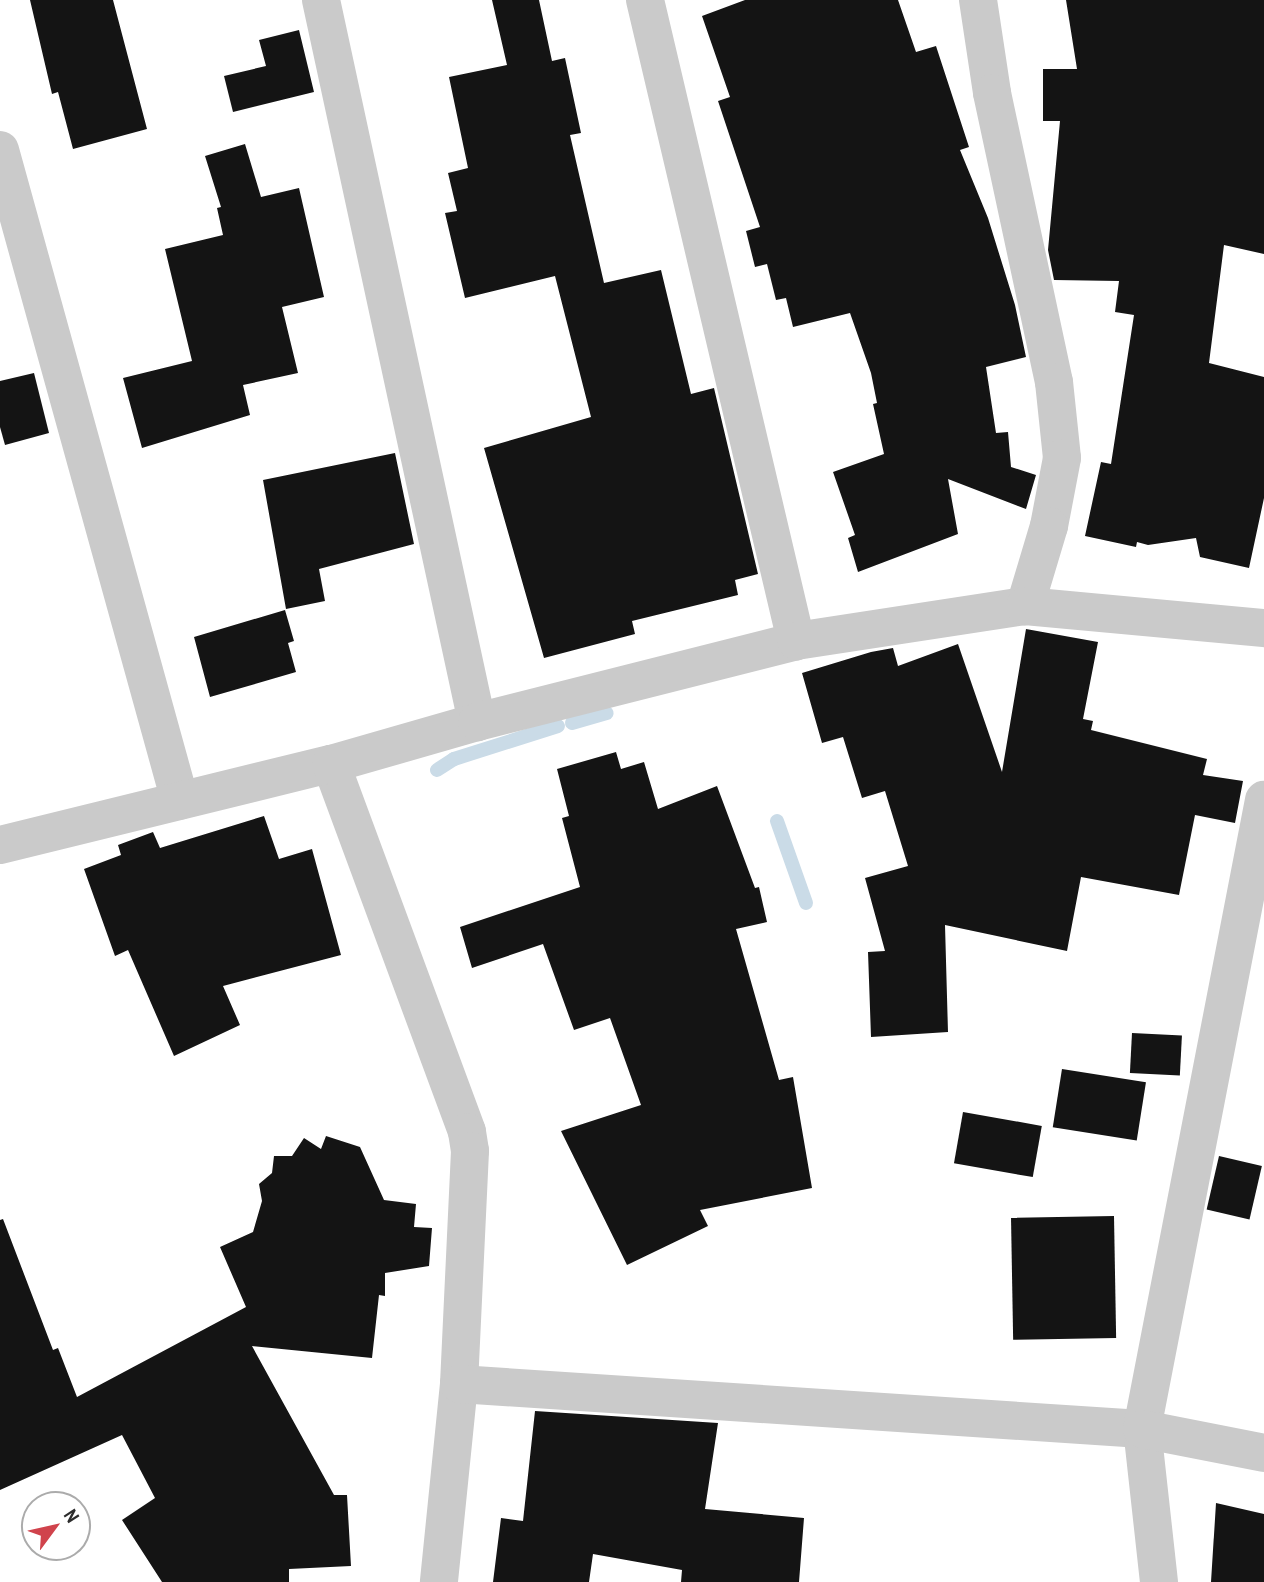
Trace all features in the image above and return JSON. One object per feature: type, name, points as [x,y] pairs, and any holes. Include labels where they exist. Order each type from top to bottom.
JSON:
[{"type":"street","points":[[321,0],[477,722]]},
{"type":"street","points":[[645,0],[796,641]]},
{"type":"street","points":[[978,0],[992,93],[1054,382],[1062,458],[1049,526],[1025,606]]},
{"type":"street","points":[[0,150],[180,801]]},
{"type":"street","points":[[0,845],[331,764],[477,722],[796,641],[1025,606],[1264,628]]},
{"type":"street","points":[[331,764],[467,1132],[470,1151],[459,1384],[439,1582]]},
{"type":"street","points":[[1159,1582],[1142,1429],[1264,800]]},
{"type":"street","points":[[459,1384],[1142,1429],[1264,1453]]},
{"type":"building","points":[[30,0],[113,0],[147,129],[73,149],[58,92],[52,94]]},
{"type":"building","points":[[492,0],[539,0],[552,61],[565,58],[581,133],[570,135],[604,283],[661,270],[691,394],[714,388],[758,574],[735,580],[738,595],[632,621],[635,634],[544,658],[484,448],[591,417],[555,276],[465,298],[445,213],[457,211],[448,173],[468,168],[449,77],[507,65]]},
{"type":"building","points":[[745,0],[898,0],[916,52],[936,46],[969,147],[960,150],[988,218],[1015,305],[1026,357],[986,367],[996,433],[1008,432],[1011,467],[1036,475],[1026,509],[948,479],[958,534],[858,572],[848,538],[855,535],[833,472],[884,454],[873,404],[877,403],[871,373],[850,313],[793,327],[786,298],[776,300],[767,264],[755,267],[746,231],[760,227],[718,101],[730,97],[702,16]]},
{"type":"building","points":[[1066,0],[1264,0],[1264,254],[1224,245],[1209,363],[1264,377],[1264,498],[1249,568],[1200,557],[1196,538],[1148,545],[1137,542],[1136,547],[1085,536],[1101,462],[1111,464],[1134,315],[1115,312],[1119,281],[1054,280],[1048,250],[1060,121],[1043,121],[1043,69],[1077,69]]},
{"type":"building","points":[[299,30],[314,92],[233,112],[224,76],[266,66],[259,40]]},
{"type":"building","points":[[245,144],[261,197],[299,188],[324,297],[282,307],[298,373],[243,385],[250,415],[142,448],[123,378],[192,361],[165,249],[223,235],[217,208],[221,207],[205,156]]},
{"type":"building","points":[[34,373],[49,433],[5,445],[0,427],[0,381]]},
{"type":"building","points":[[395,453],[414,544],[319,569],[325,601],[286,609],[263,480]]},
{"type":"building","points":[[285,610],[294,641],[288,643],[296,672],[210,697],[194,637]]},
{"type":"building","points":[[1026,629],[1098,642],[1083,719],[1093,721],[1091,730],[1207,759],[1203,775],[1243,781],[1235,823],[1195,815],[1179,895],[1081,877],[1067,951],[945,925],[948,1032],[871,1037],[868,952],[885,951],[865,878],[908,866],[885,791],[862,798],[843,737],[822,743],[802,673],[893,648],[898,666],[958,644],[1002,772]]},
{"type":"building","points":[[616,752],[621,769],[644,762],[658,809],[717,786],[755,888],[759,887],[767,922],[736,929],[779,1080],[793,1077],[812,1188],[700,1210],[708,1226],[627,1265],[561,1131],[641,1105],[610,1018],[574,1030],[543,944],[472,968],[460,927],[580,887],[562,818],[569,816],[557,769]]},
{"type":"building","points":[[264,816],[279,859],[312,849],[341,955],[223,986],[240,1025],[174,1056],[128,950],[115,956],[84,869],[121,855],[118,845],[153,832],[160,848]]},
{"type":"building","points":[[1132,1033],[1182,1036],[1180,1076],[1130,1073]]},
{"type":"building","points":[[1062,1069],[1146,1082],[1137,1141],[1053,1127]]},
{"type":"building","points":[[963,1112],[1042,1126],[1033,1177],[954,1163]]},
{"type":"building","points":[[326,1136],[360,1147],[384,1200],[416,1204],[414,1227],[432,1228],[429,1266],[385,1273],[385,1296],[379,1295],[372,1358],[252,1346],[334,1495],[347,1495],[351,1566],[289,1569],[289,1582],[162,1582],[122,1520],[155,1498],[122,1435],[0,1490],[0,1220],[3,1219],[53,1350],[58,1348],[77,1397],[246,1307],[220,1247],[253,1232],[262,1201],[259,1184],[272,1173],[274,1156],[292,1156],[304,1138],[321,1149]]},
{"type":"building","points":[[1219,1156],[1262,1166],[1249,1219],[1207,1210]]},
{"type":"building","points":[[1114,1216],[1116,1338],[1013,1340],[1011,1218]]},
{"type":"building","points":[[535,1411],[718,1423],[705,1509],[804,1518],[799,1582],[681,1582],[682,1570],[593,1554],[589,1582],[493,1582],[501,1518],[523,1521]]},
{"type":"building","points":[[1216,1503],[1264,1514],[1264,1582],[1211,1582]]},
{"type":"waterway","points":[[572,723],[607,713]]},
{"type":"waterway","points":[[437,770],[454,759],[558,726]]},
{"type":"waterway","points":[[777,821],[806,903]]}]
